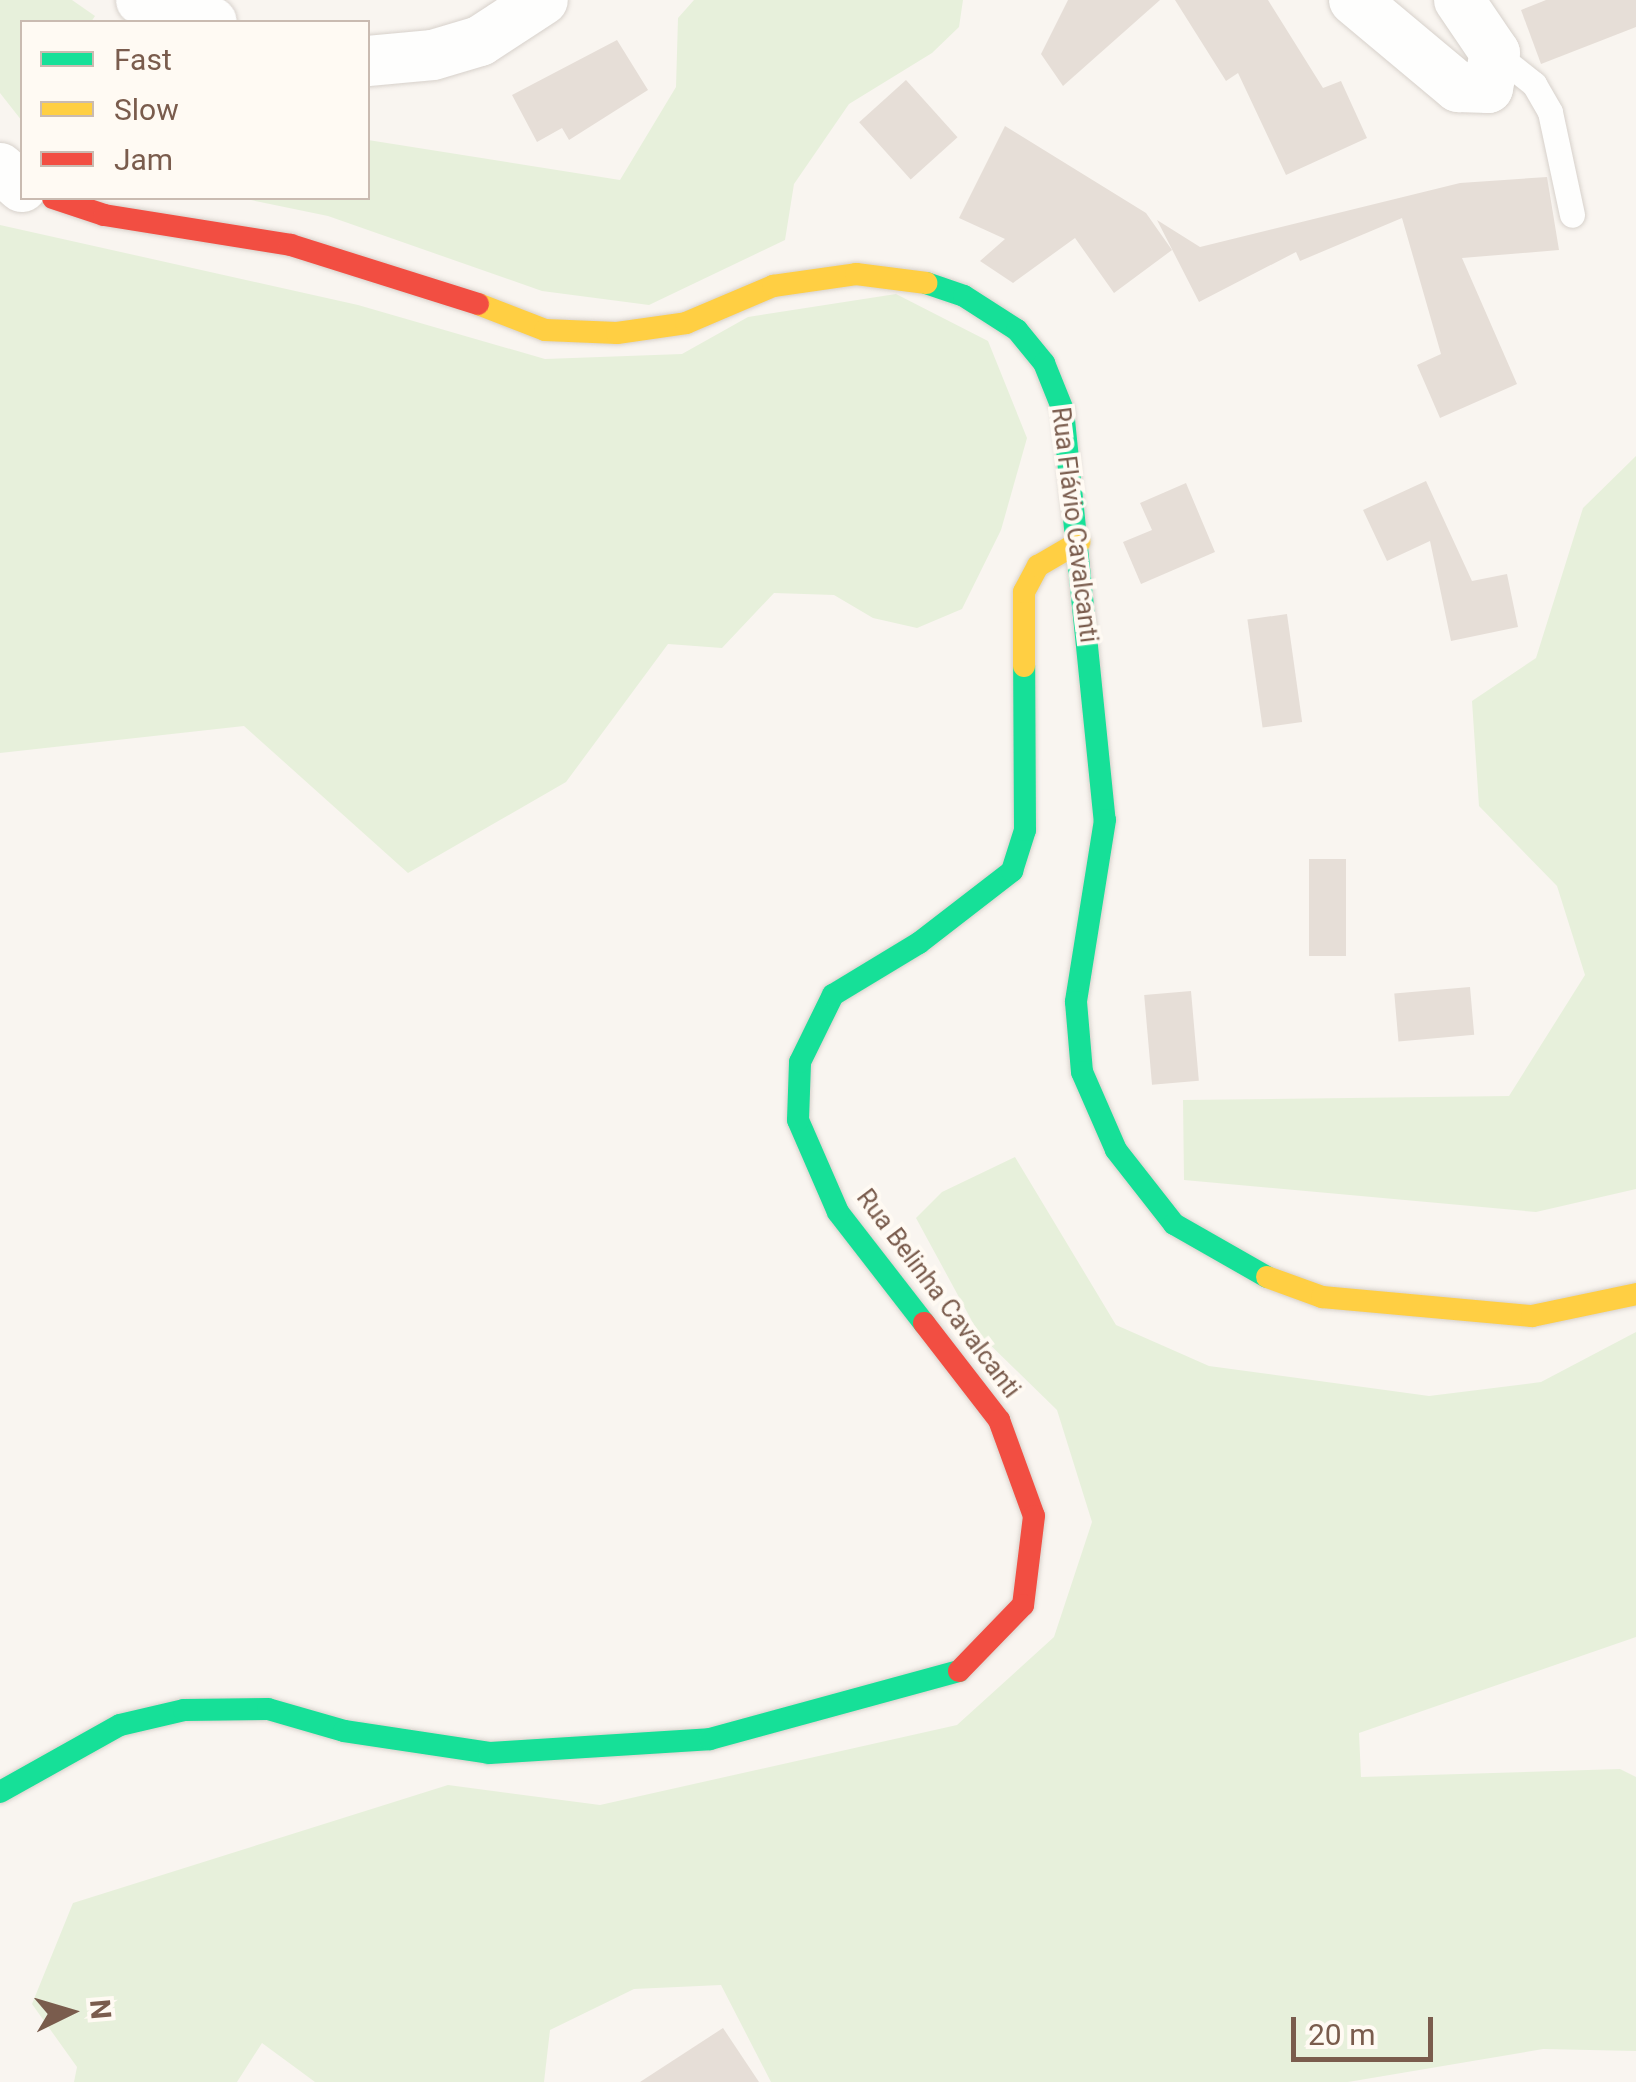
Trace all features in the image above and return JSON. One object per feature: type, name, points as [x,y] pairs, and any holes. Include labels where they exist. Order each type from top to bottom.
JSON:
[{"type":"street","points":[[142,0],[206,20]]},
{"type":"street","points":[[370,61],[433,54],[480,41],[543,0]]},
{"type":"street","points":[[1354,0],[1458,87],[1488,88],[1496,52],[1459,0]]},
{"type":"street","points":[[0,168],[20,185]]},
{"type":"street","name":"Rua Flávio Cavalcanti","points":[[59,200],[104,215],[291,245],[424,283],[544,330],[616,333],[686,323],[773,286],[856,274],[908,276],[964,296],[1018,330],[1044,363],[1063,410],[1080,542],[1106,820],[1076,1002],[1082,1072],[1116,1150],[1174,1224],[1242,1269],[1322,1296],[1532,1316],[1636,1294]]},
{"type":"street","name":"Rua Belinha Cavalcanti","points":[[0,1792],[120,1725],[184,1710],[268,1710],[344,1731],[489,1753],[710,1739],[968,1668],[1023,1605],[1034,1516],[999,1420],[838,1212],[798,1120],[800,1062],[832,995],[919,943],[1012,871],[1025,830],[1024,592],[1038,566],[1080,542]]},
{"type":"lane","points":[[1496,52],[1534,84],[1550,112],[1572,214]]},
{"type":"green space","points":[[0,0],[72,0],[95,16],[92,20],[20,20],[20,118],[0,93]]},
{"type":"green space","points":[[694,0],[963,0],[959,27],[932,53],[849,104],[794,184],[785,240],[649,305],[542,291],[328,216],[251,200],[370,200],[370,140],[620,180],[676,87],[678,18]]},
{"type":"green space","points":[[0,225],[358,305],[545,359],[682,354],[748,317],[896,294],[988,341],[1027,438],[1001,530],[962,609],[917,628],[873,618],[834,595],[774,593],[722,648],[668,644],[566,782],[408,873],[244,726],[0,753]]},
{"type":"green space","points":[[1636,456],[1636,1189],[1536,1212],[1184,1180],[1183,1100],[1509,1096],[1585,975],[1557,886],[1479,806],[1472,701],[1536,658],[1583,508]]},
{"type":"green space","points":[[1015,1157],[1116,1325],[1209,1366],[1429,1396],[1541,1382],[1636,1332],[1636,1637],[1359,1733],[1361,1777],[1620,1769],[1636,1777],[1636,2051],[1543,2049],[1348,2082],[771,2082],[721,1985],[634,1989],[550,2030],[544,2082],[315,2082],[262,2043],[237,2082],[74,2082],[77,2067],[32,2004],[73,1903],[448,1785],[600,1805],[957,1725],[1054,1637],[1092,1522],[1057,1410],[979,1334],[916,1218],[942,1192]]},
{"type":"building","points":[[1068,0],[1160,0],[1063,86],[1041,54]]},
{"type":"building","points":[[1175,0],[1268,0],[1323,88],[1341,81],[1367,138],[1286,175],[1238,73],[1226,81]]},
{"type":"building","points":[[1546,0],[1636,0],[1636,27],[1541,64],[1521,10]]},
{"type":"building","points":[[617,40],[648,90],[569,140],[562,128],[537,142],[512,95]]},
{"type":"building","points":[[906,80],[958,137],[911,179],[859,122]]},
{"type":"building","points":[[1005,126],[1146,213],[1172,250],[1114,293],[1075,238],[1013,283],[980,261],[1005,239],[959,218]]},
{"type":"building","points":[[1547,177],[1559,250],[1462,258],[1517,384],[1440,418],[1417,365],[1441,354],[1402,218],[1300,261],[1296,252],[1199,302],[1157,220],[1200,247],[1460,183]]},
{"type":"building","points":[[1426,481],[1472,581],[1507,574],[1518,627],[1451,641],[1430,541],[1387,561],[1363,510]]},
{"type":"building","points":[[1186,483],[1215,552],[1141,584],[1123,542],[1152,530],[1140,503]]},
{"type":"building","points":[[1287,614],[1302,722],[1263,728],[1247,620]]},
{"type":"building","points":[[1309,859],[1346,859],[1346,956],[1309,956]]},
{"type":"building","points":[[1470,987],[1474,1035],[1398,1041],[1394,994]]},
{"type":"building","points":[[1191,991],[1199,1081],[1152,1085],[1144,995]]},
{"type":"building","points":[[723,2028],[759,2082],[640,2082]]},
{"type":"traffic: fast","points":[[926,283],[964,296],[1017,330],[1044,363],[1063,410],[1105,820],[1076,1002],[1082,1072],[1116,1150],[1174,1224],[1267,1277]]},
{"type":"traffic: fast","points":[[924,1323],[838,1212],[798,1120],[800,1062],[833,995],[919,943],[1012,871],[1025,830],[1024,666]]},
{"type":"traffic: fast","points":[[0,1792],[120,1725],[184,1710],[268,1709],[344,1731],[489,1753],[710,1739],[959,1671]]},
{"type":"traffic: slow","points":[[478,304],[545,330],[617,333],[686,323],[773,286],[856,274],[926,283]]},
{"type":"traffic: slow","points":[[1024,666],[1024,592],[1038,566],[1079,542]]},
{"type":"traffic: slow","points":[[1267,1277],[1322,1297],[1532,1316],[1636,1294]]},
{"type":"traffic: jam","points":[[59,200],[104,215],[291,245],[478,304]]},
{"type":"traffic: jam","points":[[924,1323],[999,1420],[1034,1516],[1023,1605],[959,1671]]}]
